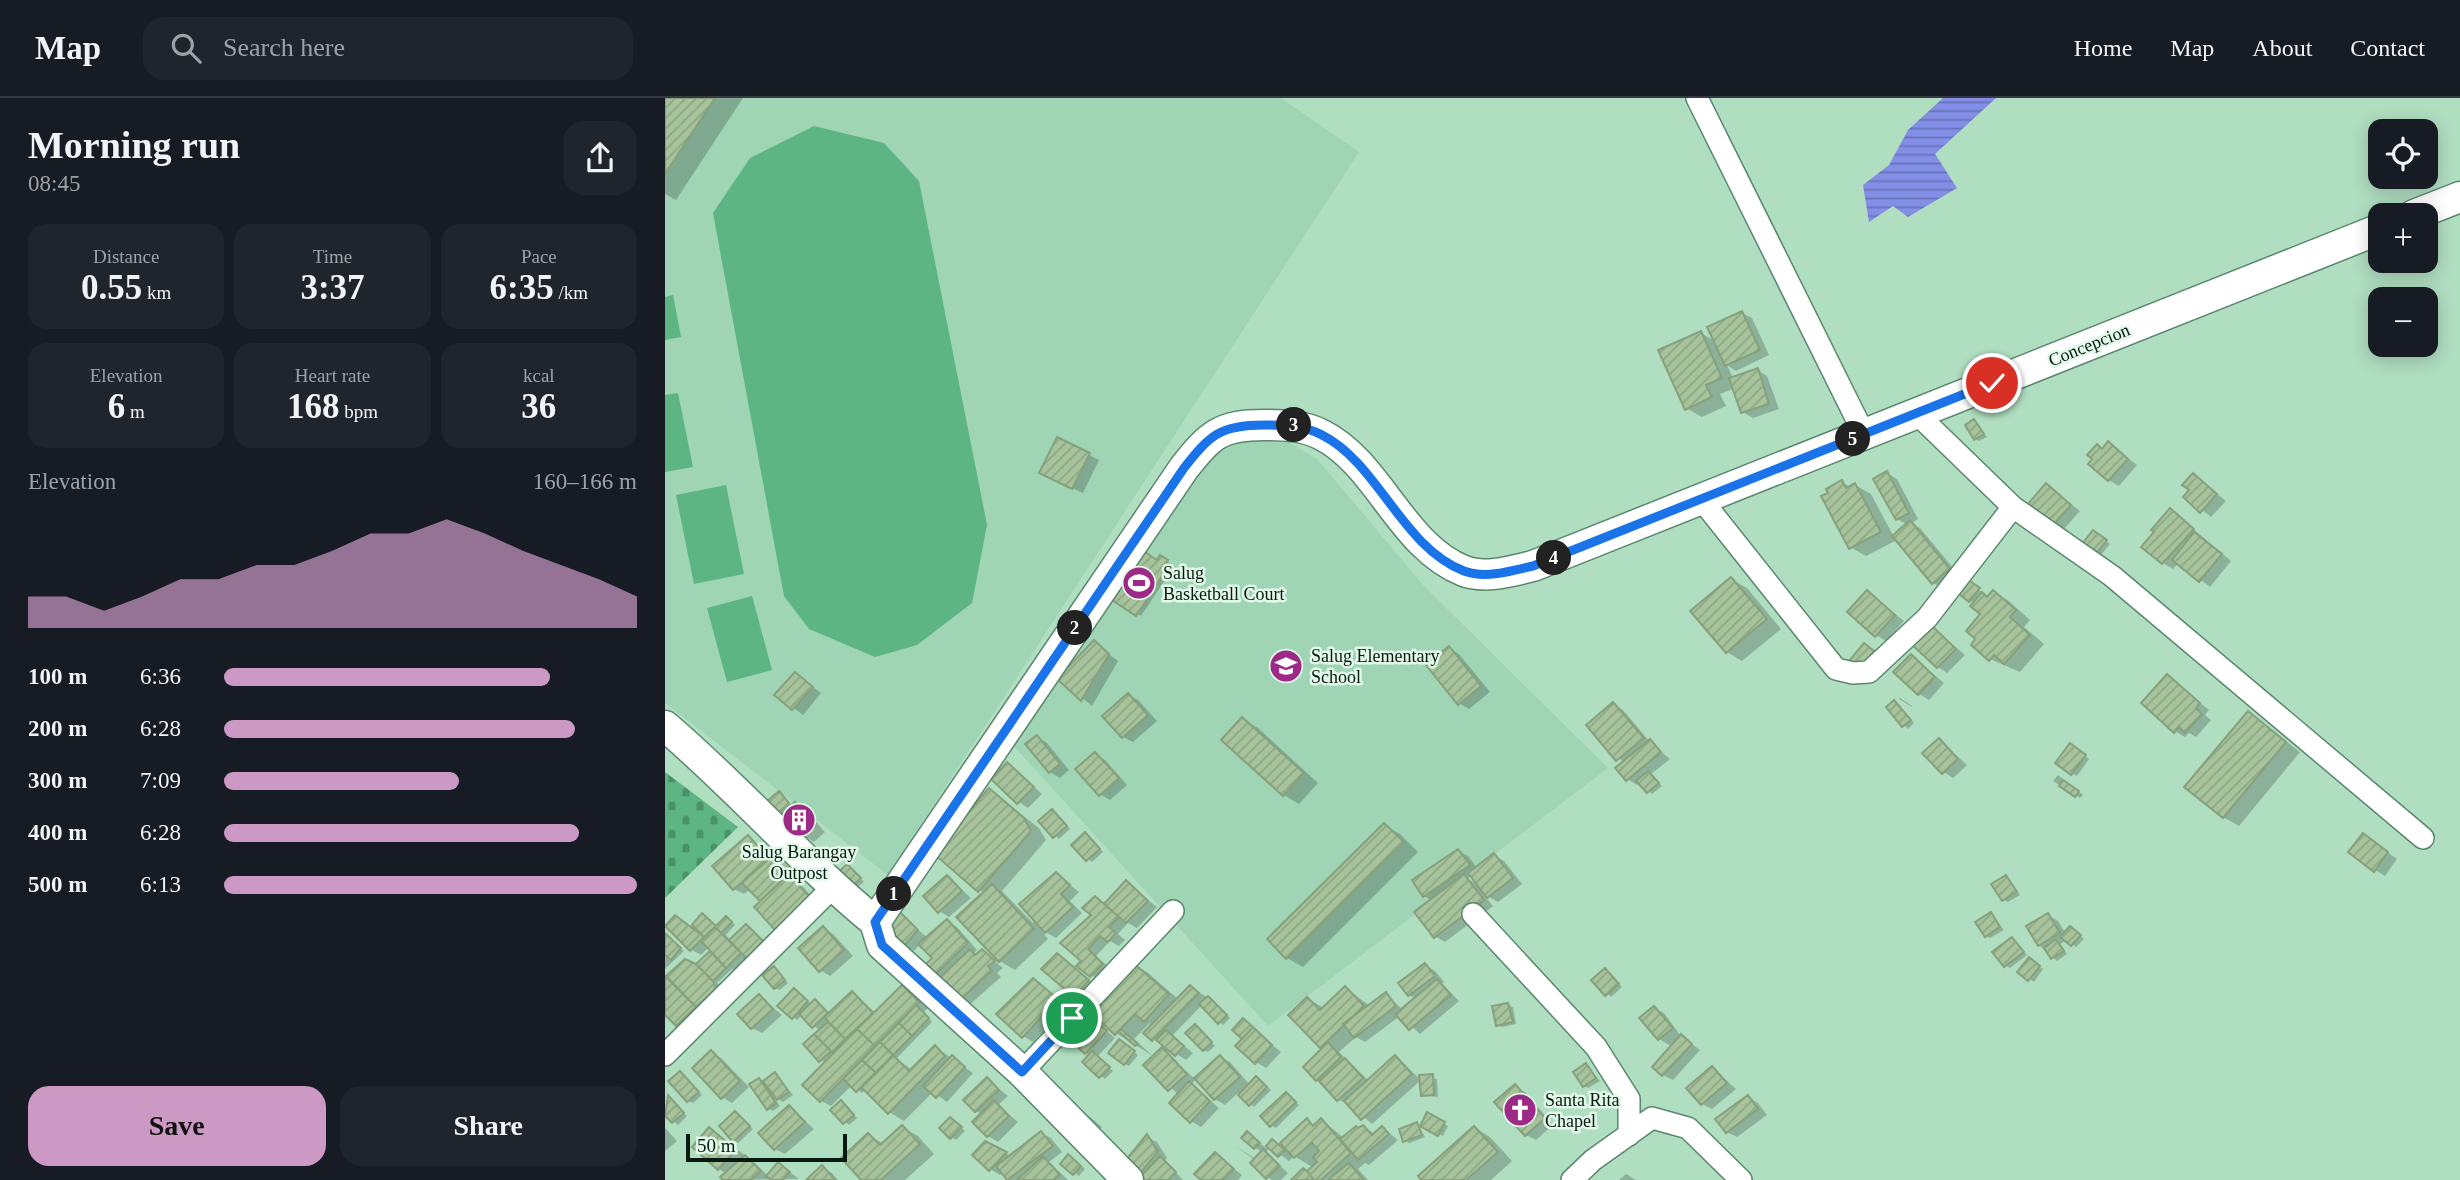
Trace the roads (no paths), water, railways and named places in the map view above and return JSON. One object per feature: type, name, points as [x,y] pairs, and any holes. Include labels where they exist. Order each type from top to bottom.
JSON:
[{"type":"main road","points":[[2438,206],[2460,197]]},
{"type":"main road","name":"Concepcion","points":[[875,922],[1176,479],[1210,435],[1249,425],[1294,425],[1323,435],[1349,456],[1431,552],[1466,572],[1500,574],[1533,566],[2368,234]]},
{"type":"main road","points":[[665,726],[702,758],[833,887],[875,922],[882,945],[1022,1072],[1128,1180]]},
{"type":"street","points":[[1697,98],[1864,434]]},
{"type":"street","points":[[1916,413],[2013,507],[2112,576],[2423,838]]},
{"type":"street","points":[[1701,499],[1836,669],[1853,673],[1870,672],[1927,618],[2013,507]]},
{"type":"street","points":[[665,1055],[833,887]]},
{"type":"street","points":[[1022,1072],[1173,911]]},
{"type":"street","points":[[1473,914],[1596,1047],[1629,1099],[1629,1135]]},
{"type":"street","points":[[1572,1180],[1593,1160],[1652,1118],[1688,1128],[1741,1180]]},
{"type":"water","points":[[1943,98],[1996,98],[1935,154],[1957,188],[1908,217],[1893,206],[1869,222],[1863,185],[1889,165],[1908,130]]},
{"type":"place","name":"Salug Basketball Court","points":[[1139,583]]},
{"type":"place","name":"Salug Elementary School","points":[[1286,666]]},
{"type":"place","name":"Salug Barangay Outpost","points":[[799,820]]},
{"type":"place","name":"Santa Rita Chapel","points":[[1520,1110]]}]
